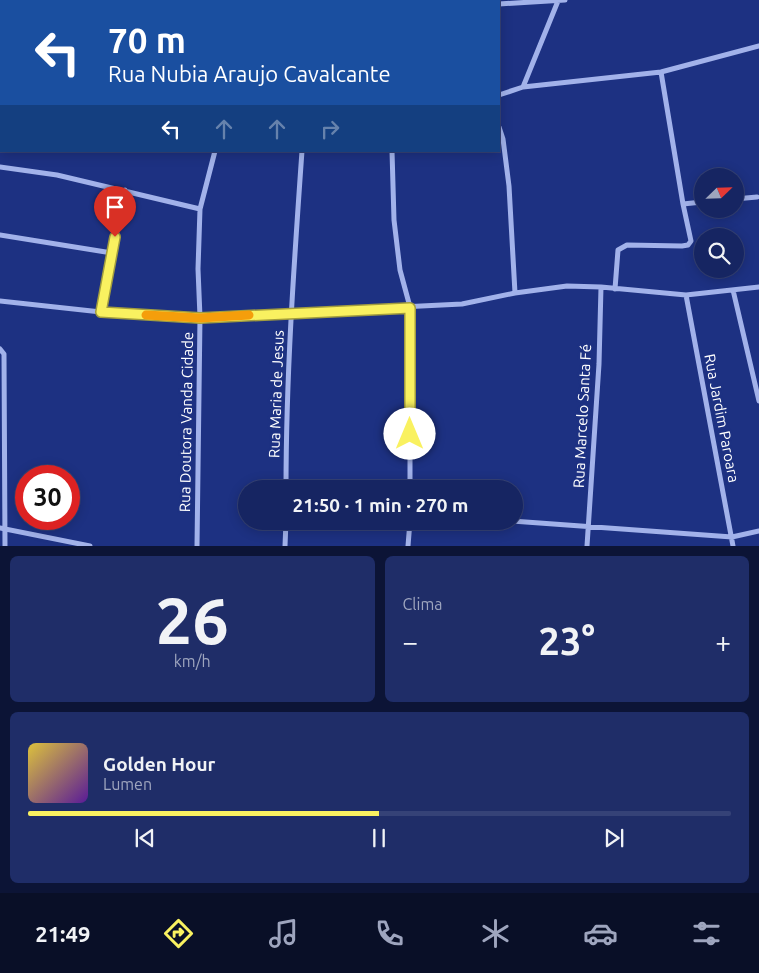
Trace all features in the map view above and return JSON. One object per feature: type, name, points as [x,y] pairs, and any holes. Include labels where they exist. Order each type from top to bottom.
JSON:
[{"type":"street","points":[[500,4],[565,0]]},
{"type":"street","points":[[523,87],[558,1]]},
{"type":"street","points":[[500,95],[523,87],[661,72],[759,46]]},
{"type":"street","points":[[615,289],[618,250],[620,247],[626,245],[682,246],[688,245],[692,241],[683,204],[661,72]]},
{"type":"street","points":[[500,130],[503,139],[509,186],[515,293]]},
{"type":"street","name":"Rua Doutora Vanda Cidade","points":[[197,546],[200,209],[215,152]]},
{"type":"street","name":"Rua Maria de Jesus","points":[[286,480],[290,313],[302,152]]},
{"type":"street","points":[[392,152],[394,220],[400,270],[410,308],[410,480]]},
{"type":"street","points":[[0,167],[57,175],[200,209]]},
{"type":"street","points":[[101,312],[125,190]]},
{"type":"street","points":[[744,198],[757,197]]},
{"type":"street","points":[[683,204],[694,203]]},
{"type":"street","points":[[0,235],[112,253]]},
{"type":"street","points":[[0,301],[101,312],[200,318],[462,304],[515,293],[567,286],[601,287],[686,295],[759,287]]},
{"type":"street","name":"Rua Marcelo Santa Fé","points":[[587,546],[599,364],[601,287]]},
{"type":"street","points":[[733,290],[759,401]]},
{"type":"street","name":"Rua Jardim Paroara","points":[[686,295],[734,546]]},
{"type":"street","points":[[1,350],[4,354],[2,528],[5,546]]},
{"type":"street","points":[[523,522],[732,537],[759,531]]},
{"type":"street","points":[[2,528],[90,546]]},
{"type":"street","points":[[285,546],[286,530]]},
{"type":"street","points":[[408,546],[409,530]]},
{"type":"slow traffic","points":[[146,315],[200,318],[249,315]]},
{"type":"route","points":[[115,237],[101,312],[200,318],[410,308],[410,434]]}]
